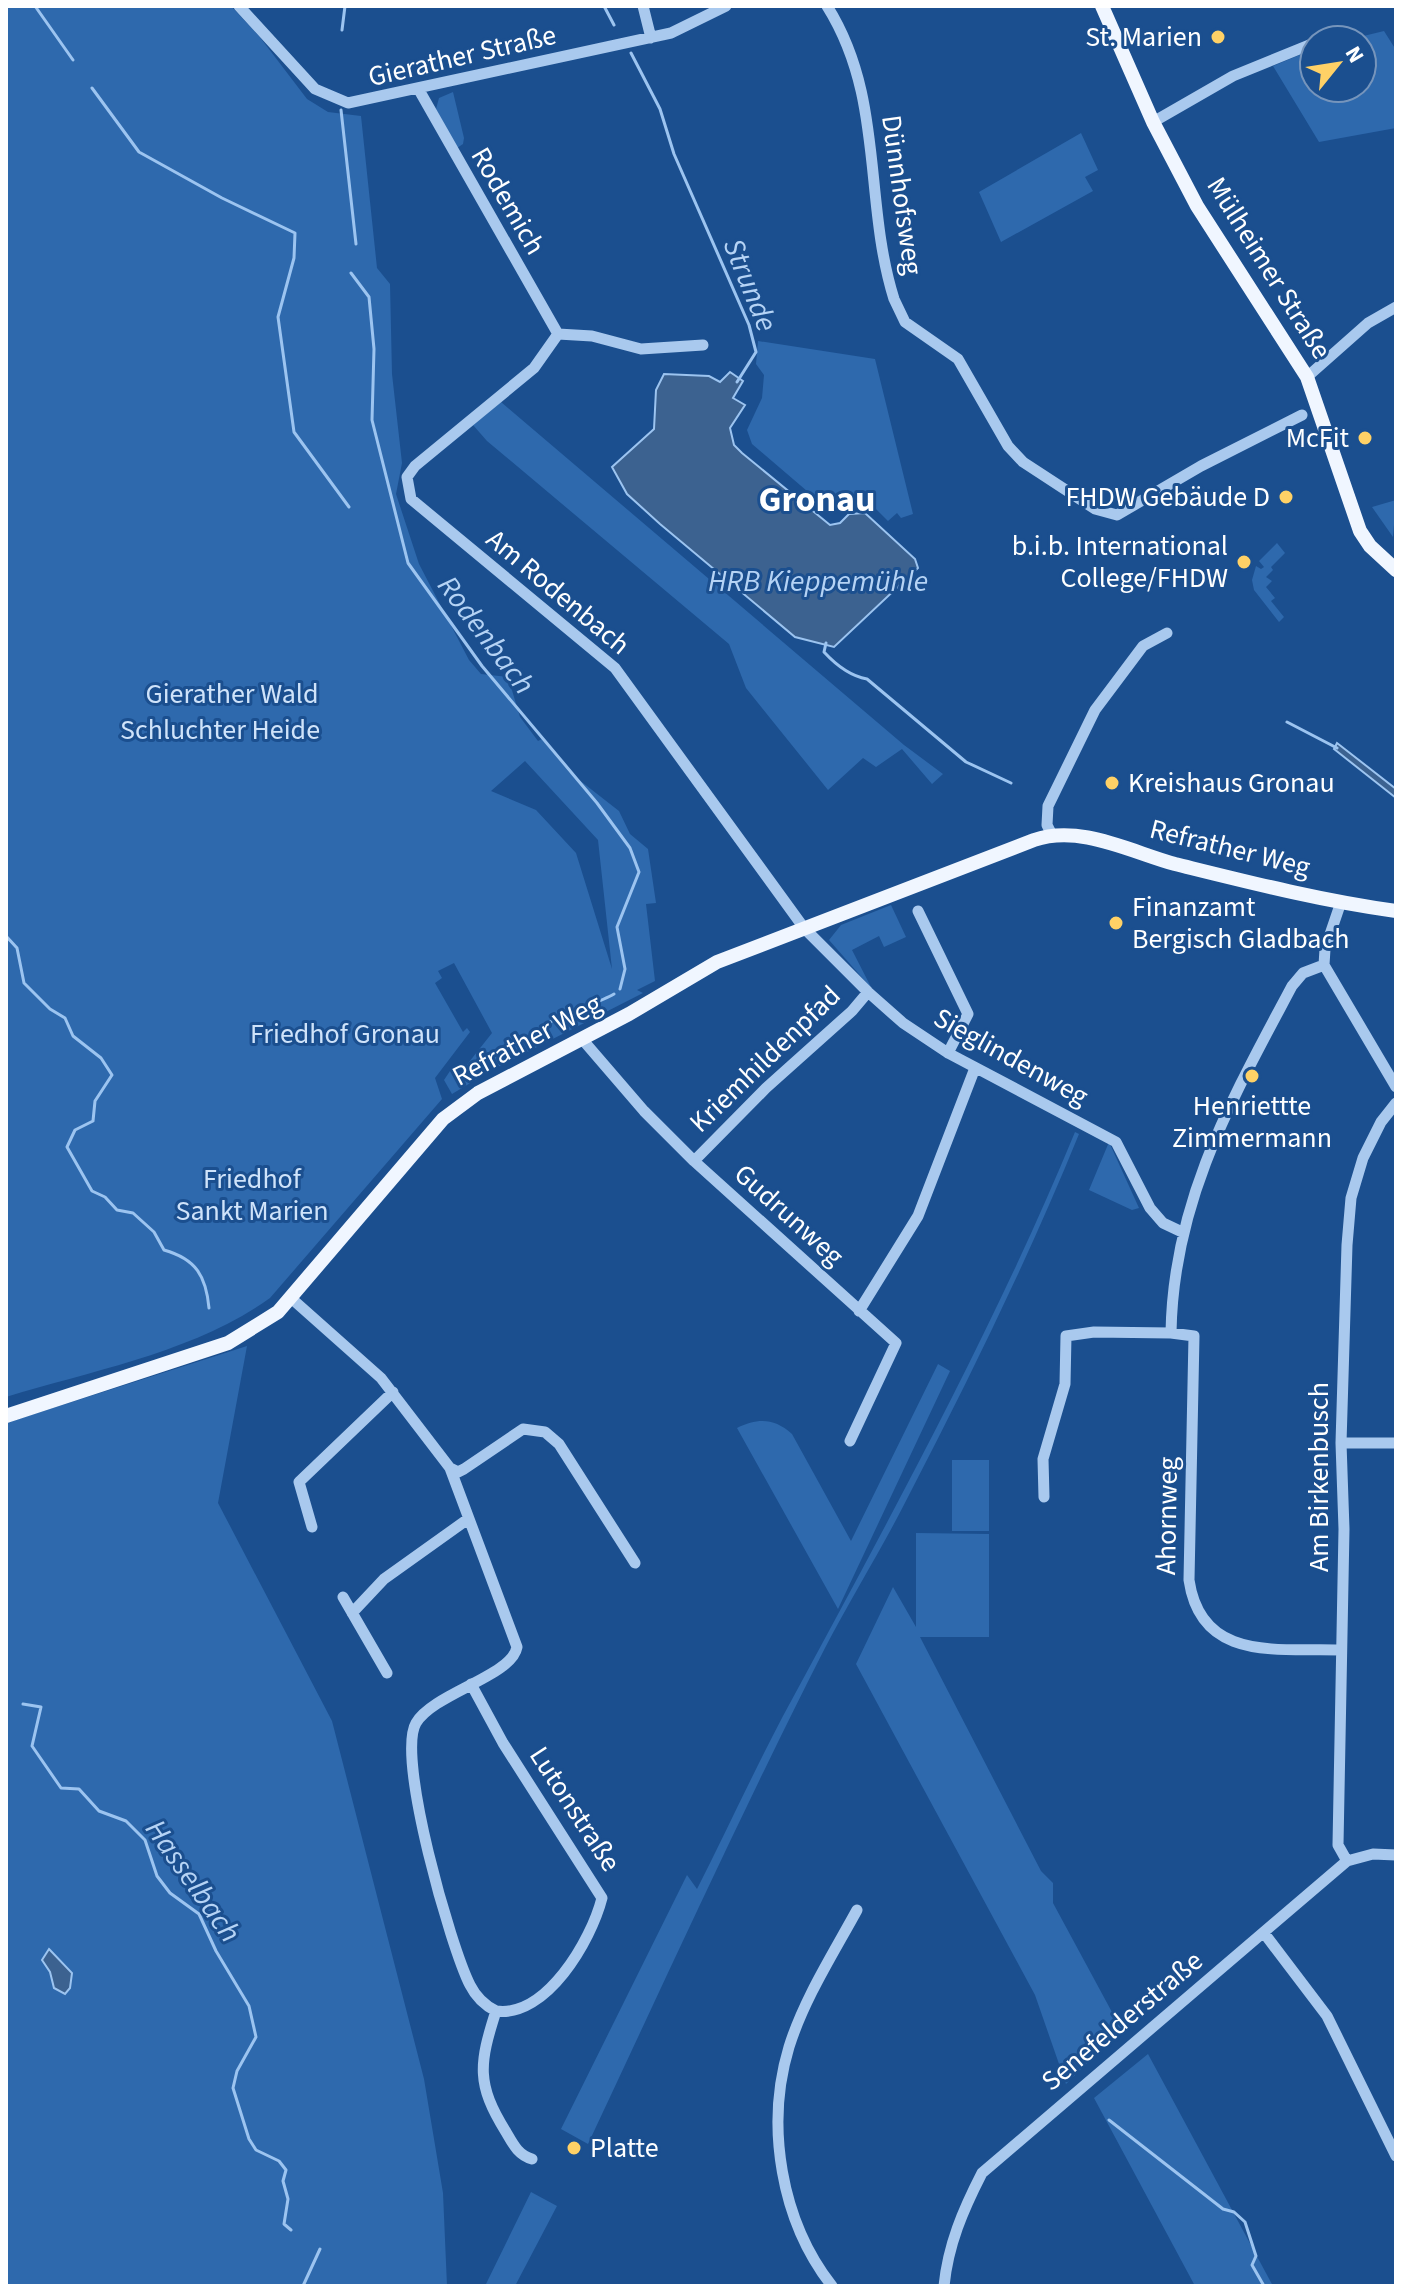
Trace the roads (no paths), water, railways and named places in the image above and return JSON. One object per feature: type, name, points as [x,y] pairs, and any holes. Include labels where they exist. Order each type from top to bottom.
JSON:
[{"type":"main road","name":"Mülheimer Straße","points":[[1102,6],[1153,122],[1197,206],[1307,377],[1360,531],[1370,546],[1396,570]]},
{"type":"main road","name":"Refrather Weg","points":[[6,1416],[234,1341],[273,1316],[450,1112],[495,1083],[582,1039],[717,962],[1052,835],[1094,840],[1174,863],[1341,902],[1396,911]]},
{"type":"street","name":"Gierather Straße","points":[[239,6],[315,89],[327,96],[359,103],[651,38],[693,24],[726,6]]},
{"type":"street","points":[[643,6],[651,38]]},
{"type":"street","name":"Dünnhofsweg","points":[[827,6],[846,37],[862,87],[894,299],[905,322],[958,359],[1008,446],[1023,462],[1095,509],[1117,515],[1201,466],[1302,415]]},
{"type":"street","points":[[1153,122],[1233,76],[1298,50]]},
{"type":"street","name":"Rodemich","points":[[419,90],[558,334]]},
{"type":"street","points":[[1307,377],[1368,323],[1396,307]]},
{"type":"street","points":[[558,334],[592,336],[641,349],[703,345]]},
{"type":"street","name":"Am Rodenbach","points":[[558,334],[534,368],[415,466],[406,479],[411,499],[623,678],[804,928]]},
{"type":"street","points":[[1052,835],[1047,825],[1048,806],[1095,710],[1143,646],[1167,633]]},
{"type":"street","points":[[1341,902],[1325,949],[1324,965],[1396,1087]]},
{"type":"street","points":[[918,911],[968,1014],[948,1053]]},
{"type":"street","name":"Sieglindenweg","points":[[804,928],[903,1023],[948,1053],[1116,1142],[1150,1208],[1163,1223],[1182,1232]]},
{"type":"street","points":[[1044,1497],[1043,1459],[1065,1384],[1066,1336],[1094,1332],[1171,1333],[1172,1296],[1182,1232],[1219,1123],[1292,986],[1303,973],[1324,965]]},
{"type":"street","name":"Kriemhildenpfad","points":[[694,1161],[766,1088],[852,1011],[868,992]]},
{"type":"street","name":"Gudrunweg","points":[[582,1039],[644,1111],[694,1161],[896,1343],[850,1441]]},
{"type":"street","points":[[859,1311],[918,1216],[975,1068]]},
{"type":"street","name":"Am Birkenbusch","points":[[1347,1861],[1338,1845],[1344,1529],[1341,1443],[1351,1198],[1363,1158],[1381,1122],[1396,1103]]},
{"type":"street","points":[[291,1298],[363,1360],[393,1392],[450,1468],[517,1647],[513,1658],[421,1717],[412,1733],[411,1752],[422,1827],[459,1956],[473,1990],[496,2011],[482,2064],[483,2085],[492,2110],[518,2152],[532,2159]]},
{"type":"street","name":"Ahornweg","points":[[1171,1333],[1194,1336],[1189,1580],[1193,1604],[1212,1630],[1239,1644],[1340,1650]]},
{"type":"street","points":[[312,1527],[299,1482],[393,1392]]},
{"type":"street","points":[[450,1468],[458,1472],[464,1469],[523,1429],[545,1432],[559,1444],[635,1563]]},
{"type":"street","points":[[1341,1443],[1396,1443]]},
{"type":"street","points":[[352,1613],[384,1579],[468,1519]]},
{"type":"street","points":[[343,1597],[387,1673]]},
{"type":"street","name":"Lutonstraße","points":[[471,1684],[503,1743],[602,1898],[573,1959],[542,1997],[516,2012],[496,2011]]},
{"type":"street","points":[[1347,1861],[1373,1854],[1396,1855]]},
{"type":"street","name":"Senefelderstraße","points":[[944,2286],[947,2259],[959,2218],[982,2173],[1347,1861]]},
{"type":"street","points":[[832,2286],[796,2219],[778,2164],[780,2102],[789,2048],[814,1990],[857,1910]]},
{"type":"street","points":[[1264,1933],[1327,2016],[1396,2156]]},
{"type":"water","name":"HRB Kieppemühle","points":[[730,372],[743,381],[733,398],[745,405],[730,428],[734,445],[830,525],[840,523],[849,514],[865,513],[915,559],[918,568],[834,647],[795,637],[627,494],[612,467],[654,429],[656,390],[664,374],[709,376],[720,382]]},
{"type":"water","points":[[1337,743],[1396,789],[1396,798],[1334,749]]},
{"type":"water","points":[[49,1949],[72,1973],[70,1988],[65,1994],[54,1988],[50,1972],[42,1960]]},
{"type":"waterway","points":[[35,6],[73,60]]},
{"type":"waterway","name":"Rodenbach","points":[[342,30],[345,6]]},
{"type":"waterway","name":"Strunde","points":[[604,6],[614,25]]},
{"type":"waterway","name":"Strunde","points":[[631,53],[660,109],[674,154],[749,325],[756,352],[737,382]]},
{"type":"waterway","points":[[92,88],[139,152],[222,198],[295,233],[294,258],[278,317],[294,432],[349,507]]},
{"type":"waterway","name":"Rodenbach","points":[[341,110],[356,244]]},
{"type":"waterway","name":"Rodenbach","points":[[351,273],[369,297],[374,349],[372,420],[408,563],[482,666],[597,803],[630,848],[639,872],[617,927],[625,969],[620,989]]},
{"type":"waterway","name":"Strunde","points":[[826,643],[824,652],[838,665],[867,679],[966,762],[1011,783]]},
{"type":"waterway","name":"Strunde","points":[[1287,722],[1337,748]]},
{"type":"waterway","points":[[6,936],[17,948],[24,983],[50,1009],[65,1018],[73,1036],[101,1058],[112,1075],[95,1101],[93,1121],[75,1130],[67,1147],[92,1191],[105,1197],[117,1210],[133,1213],[154,1232],[164,1250],[192,1264],[202,1278],[209,1308]]},
{"type":"waterway","name":"Rodenbach","points":[[532,1038],[557,1018],[614,994]]},
{"type":"waterway","name":"Hasselbach","points":[[23,1704],[41,1707],[32,1746],[61,1788],[79,1789],[99,1811],[126,1821],[145,1840],[157,1876],[170,1893],[199,1914],[216,1951],[249,2006],[256,2037],[237,2071],[233,2088],[249,2139],[256,2150],[279,2161],[286,2170],[283,2181],[288,2199],[284,2224],[291,2230]]},
{"type":"waterway","points":[[1109,2120],[1223,2209],[1234,2212],[1245,2222],[1256,2256],[1252,2265],[1264,2286]]},
{"type":"waterway","name":"Hasselbach","points":[[303,2286],[320,2249]]},
{"type":"place","name":"St. Marien","points":[[1218,37]]},
{"type":"place","name":"McFit","points":[[1365,438]]},
{"type":"place","name":"FHDW Gebäude D","points":[[1286,497]]},
{"type":"place","name":"b.i.b. International College/FHDW","points":[[1244,562]]},
{"type":"place","name":"Kreishaus Gronau","points":[[1112,783]]},
{"type":"place","name":"Finanzamt Bergisch Gladbach","points":[[1116,923]]},
{"type":"place","name":"Henriettte Zimmermann","points":[[1252,1076]]},
{"type":"place","name":"Platte","points":[[574,2148]]},
{"type":"district","name":"Gronau","points":[[817,499]]},
{"type":"park label","name":"Gierather Wald","points":[[232,694]]},
{"type":"park label","name":"Schluchter Heide","points":[[220,730]]},
{"type":"park label","name":"Friedhof Gronau","points":[[345,1034]]},
{"type":"park label","name":"Friedhof Sankt Marien","points":[[252,1195]]}]
